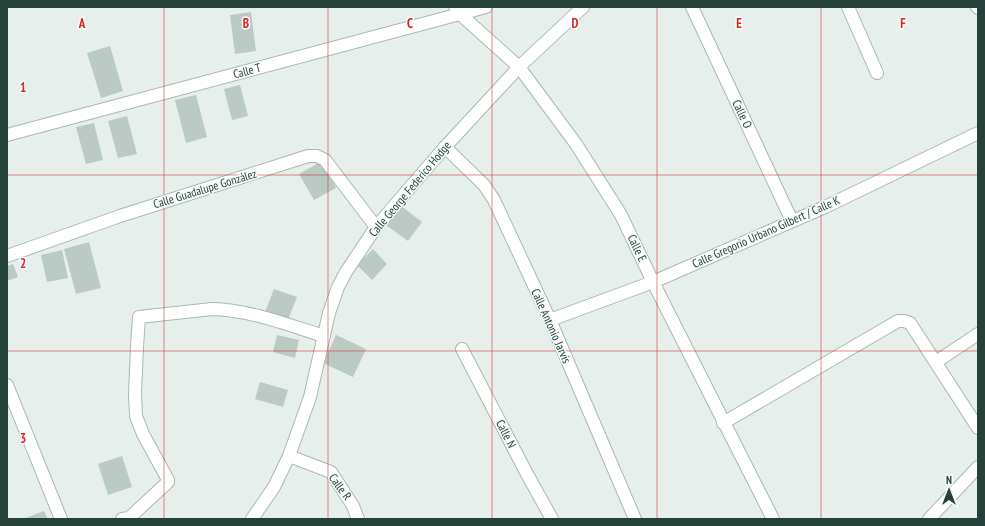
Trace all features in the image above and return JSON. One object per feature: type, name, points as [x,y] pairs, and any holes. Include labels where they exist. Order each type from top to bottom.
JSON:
[{"type":"street","name":"Calle T","points":[[7,135],[458,11],[486,7]]},
{"type":"street","name":"Calle George Federico Hodge","points":[[252,519],[274,487],[289,456],[310,397],[329,313],[338,287],[346,272],[376,227],[445,147],[519,67],[583,7]]},
{"type":"street","name":"Calle O","points":[[692,7],[792,221]]},
{"type":"street","points":[[848,7],[877,73]]},
{"type":"street","name":"Calle E","points":[[458,11],[519,67],[576,144],[621,215],[723,423],[773,519]]},
{"type":"street","name":"Calle Gregorio Urbano Gilbert / Calle K","points":[[550,320],[653,282],[825,207],[978,133]]},
{"type":"street","name":"Calle Antonio Jarvis","points":[[445,147],[489,192],[550,320],[635,519]]},
{"type":"street","name":"Calle Guadalupe González","points":[[7,256],[120,216],[308,156],[317,156],[324,160],[376,227]]},
{"type":"street","points":[[128,519],[168,482],[142,434],[136,416],[135,386],[140,317],[212,309],[224,310],[256,316],[324,336]]},
{"type":"street","points":[[723,423],[898,321],[904,321],[910,323],[978,428]]},
{"type":"street","points":[[936,362],[978,334]]},
{"type":"street","name":"Calle N","points":[[462,349],[552,519]]},
{"type":"street","points":[[7,385],[61,519]]},
{"type":"street","name":"Calle R","points":[[289,456],[331,472],[353,506],[358,519]]},
{"type":"street","points":[[929,519],[978,467]]},
{"type":"building","points":[[251,12],[256,51],[235,54],[230,15]]},
{"type":"building","points":[[110,46],[123,91],[101,98],[87,53]]},
{"type":"building","points":[[240,85],[248,116],[232,120],[224,89]]},
{"type":"building","points":[[196,95],[207,137],[186,143],[175,100]]},
{"type":"building","points":[[127,116],[137,154],[118,158],[108,121]]},
{"type":"building","points":[[94,123],[103,160],[86,164],[76,127]]},
{"type":"building","points":[[322,161],[336,188],[314,200],[299,174]]},
{"type":"building","points":[[401,206],[422,222],[408,241],[386,225]]},
{"type":"building","points":[[89,242],[101,288],[76,294],[64,249]]},
{"type":"building","points":[[373,249],[387,264],[372,280],[357,265]]},
{"type":"building","points":[[62,250],[68,278],[47,282],[41,255]]},
{"type":"building","points":[[13,264],[18,277],[7,281],[7,266]]},
{"type":"building","points":[[274,289],[297,297],[288,320],[265,312]]},
{"type":"building","points":[[277,335],[299,340],[295,358],[273,352]]},
{"type":"building","points":[[336,335],[366,349],[353,377],[323,363]]},
{"type":"building","points":[[260,382],[288,390],[283,407],[255,399]]},
{"type":"building","points":[[122,456],[132,487],[108,495],[98,464]]},
{"type":"building","points":[[44,511],[48,519],[23,519]]}]
